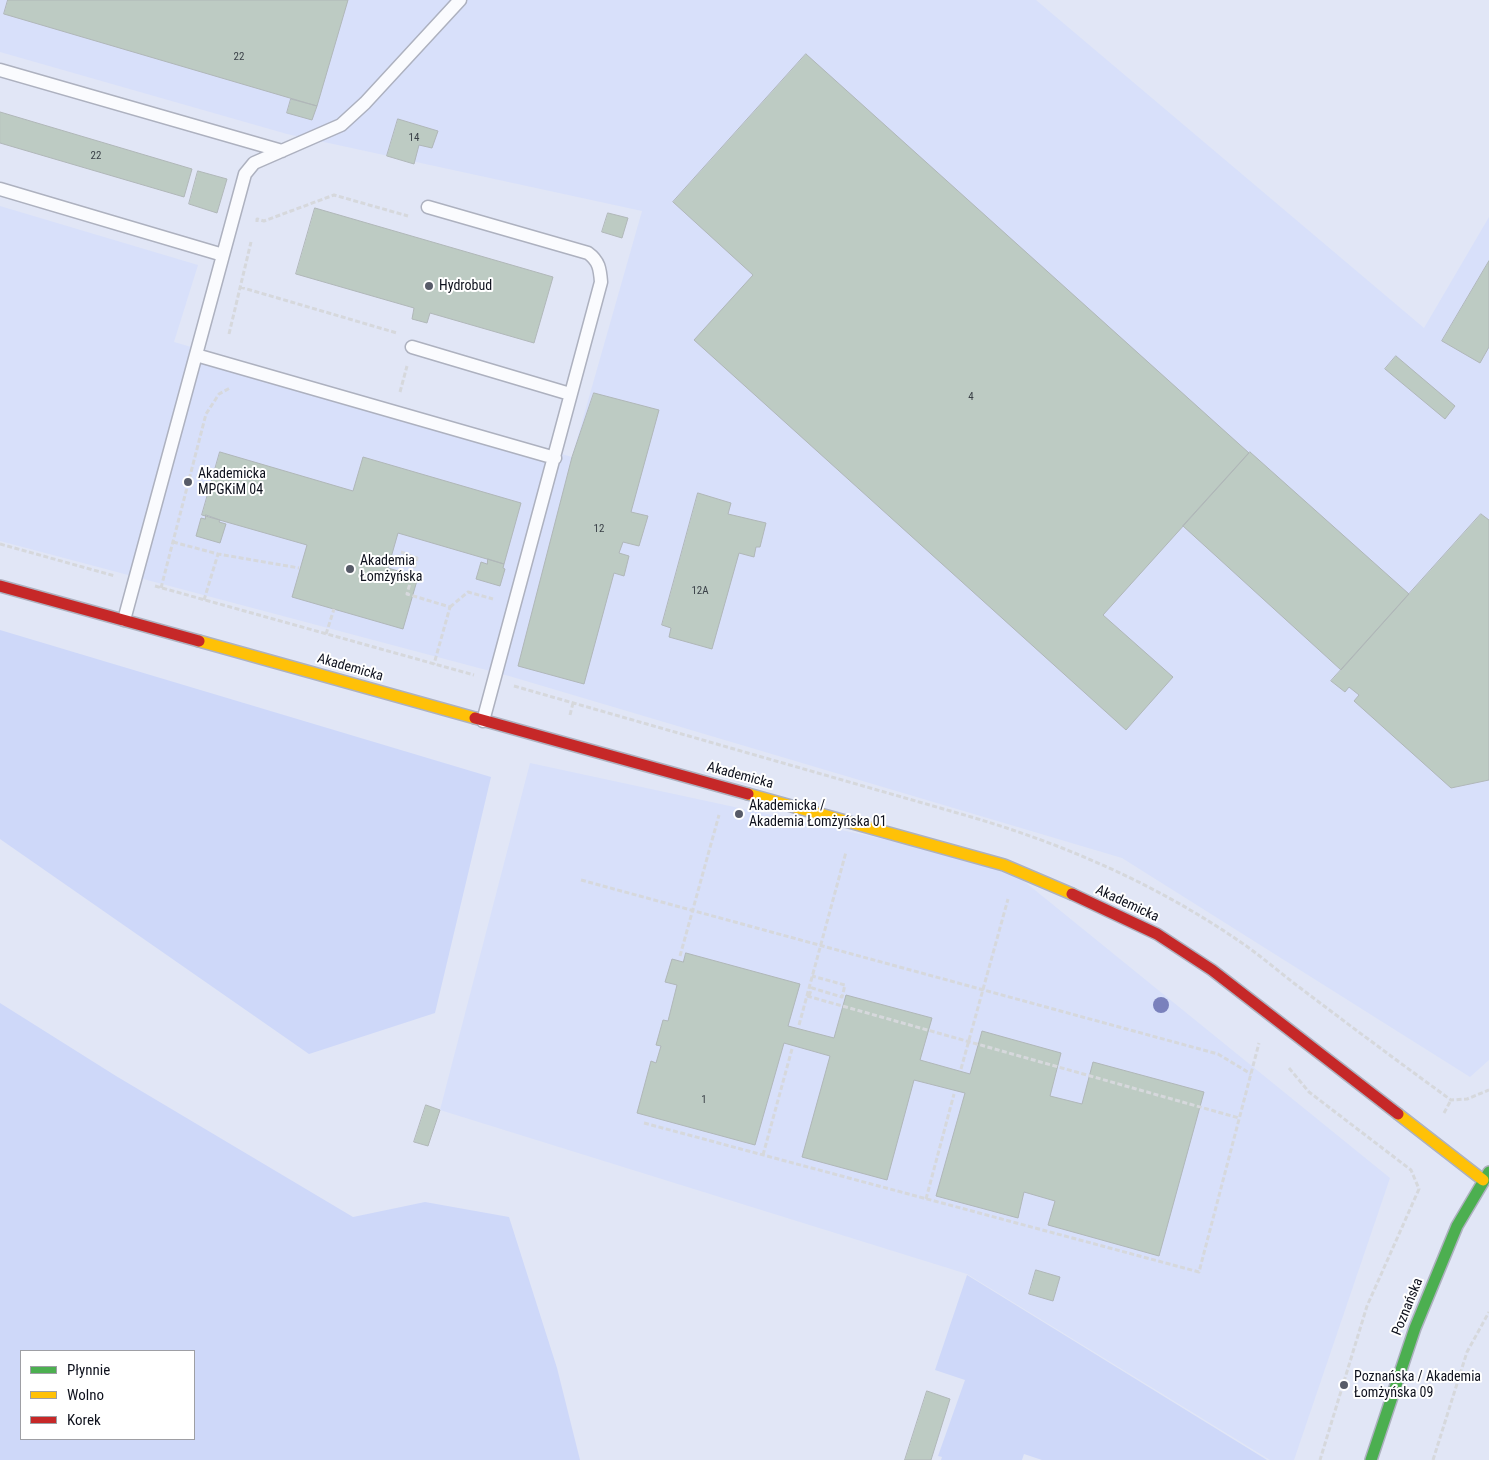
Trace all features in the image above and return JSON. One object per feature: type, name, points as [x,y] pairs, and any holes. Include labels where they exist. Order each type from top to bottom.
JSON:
[{"type":"street","name":"Akademicka","points":[[0,586],[1004,866],[1055,886],[1157,934],[1212,970],[1487,1179]]},
{"type":"street","name":"Poznańska","points":[[1371,1460],[1415,1328],[1457,1226],[1487,1179]]},
{"type":"lane","points":[[124,620],[245,174],[254,163],[341,124],[365,104],[460,0]]},
{"type":"lane","points":[[0,70],[282,151]]},
{"type":"lane","points":[[0,188],[223,255]]},
{"type":"lane","points":[[428,207],[588,253],[596,259],[601,282],[483,721]]},
{"type":"lane","points":[[412,347],[570,394]]},
{"type":"lane","points":[[196,355],[555,458]]},
{"type":"path","points":[[255,228],[257,219],[264,221],[334,195],[426,221],[428,207]]},
{"type":"path","points":[[229,334],[253,236]]},
{"type":"path","points":[[240,288],[415,338],[394,413]]},
{"type":"path","points":[[0,544],[161,588],[209,406],[219,394],[233,387]]},
{"type":"path","points":[[173,542],[218,554],[299,568]]},
{"type":"path","points":[[401,552],[418,558],[407,594],[450,607]]},
{"type":"path","points":[[204,600],[218,554]]},
{"type":"path","points":[[434,664],[450,607],[468,592],[502,602]]},
{"type":"path","points":[[326,634],[334,609]]},
{"type":"path","points":[[680,956],[721,809]]},
{"type":"path","points":[[799,1025],[848,845]]},
{"type":"path","points":[[581,880],[1218,1054],[1251,1074]]},
{"type":"path","points":[[960,1069],[1009,893]]},
{"type":"path","points":[[808,996],[812,988],[842,997],[845,985],[812,976]]},
{"type":"path","points":[[808,996],[1239,1118]]},
{"type":"path","points":[[644,1123],[1199,1272],[1260,1038],[1267,1043]]},
{"type":"path","points":[[763,1155],[792,1049]]},
{"type":"path","points":[[1285,1061],[1309,1092],[1411,1170],[1419,1189],[1367,1306],[1320,1460]]},
{"type":"path","points":[[926,1199],[954,1094]]},
{"type":"path","points":[[1433,1460],[1467,1352],[1489,1312]]},
{"type":"shaded area","points":[[0,0],[1036,0],[1424,328],[1489,217],[1489,1060],[1470,1077],[1122,858],[509,676],[0,541],[0,206],[198,265],[174,342],[572,457],[642,211],[287,134],[0,52]]},
{"type":"shaded area","points":[[0,630],[491,777],[435,1013],[309,1054],[0,839]]},
{"type":"shaded area","points":[[530,763],[1004,865],[1390,1178],[1294,1460],[1270,1460],[967,1274],[440,1110]]},
{"type":"shaded area","points":[[0,1003],[116,1076],[353,1217],[425,1202],[509,1217],[557,1368],[580,1460],[0,1460]]},
{"type":"shaded area","points":[[967,1275],[1267,1460],[1042,1460],[1024,1454],[1022,1460],[941,1460],[942,1457],[938,1456],[965,1380],[935,1370]]},
{"type":"building","points":[[8,0],[348,0],[317,106],[4,14]]},
{"type":"building","points":[[806,54],[1249,453],[1103,615],[1173,677],[1126,730],[694,340],[753,275],[673,202]]},
{"type":"building","points":[[291,99],[317,106],[312,120],[287,113]]},
{"type":"building","points":[[0,112],[192,169],[184,197],[0,143]]},
{"type":"building","points":[[398,119],[438,131],[432,148],[419,145],[414,164],[387,156]]},
{"type":"building","points":[[198,171],[227,179],[217,213],[189,204]]},
{"type":"building","points":[[315,208],[553,277],[534,343],[430,313],[427,323],[412,319],[414,308],[296,274]]},
{"type":"building","points":[[608,213],[628,218],[622,238],[602,232]]},
{"type":"building","points":[[1489,261],[1489,347],[1480,363],[1442,341]]},
{"type":"building","points":[[1396,356],[1455,406],[1445,419],[1385,369]]},
{"type":"building","points":[[594,393],[659,410],[631,512],[648,516],[639,546],[623,542],[619,553],[629,556],[624,576],[614,573],[584,684],[518,666],[572,457]]},
{"type":"building","points":[[220,452],[353,491],[363,457],[521,503],[504,564],[398,533],[388,568],[418,577],[403,629],[292,597],[307,545],[202,515]]},
{"type":"building","points":[[1250,452],[1409,594],[1341,670],[1183,526]]},
{"type":"building","points":[[698,493],[731,503],[728,514],[766,523],[760,547],[756,547],[754,557],[739,553],[712,649],[669,637],[671,628],[662,625]]},
{"type":"building","points":[[1481,514],[1489,520],[1489,780],[1451,788],[1354,701],[1359,695],[1349,687],[1345,692],[1331,681]]},
{"type":"building","points":[[206,515],[226,524],[220,543],[196,536],[201,518],[205,519]]},
{"type":"building","points":[[488,559],[504,564],[503,568],[505,569],[500,586],[476,579],[481,562],[487,564]]},
{"type":"building","points":[[686,953],[800,984],[788,1026],[834,1038],[846,995],[932,1018],[920,1060],[970,1074],[982,1031],[1061,1053],[1050,1096],[1082,1104],[1093,1062],[1204,1092],[1159,1256],[1048,1225],[1055,1201],[1024,1192],[1018,1218],[936,1196],[965,1093],[914,1080],[887,1180],[802,1157],[830,1056],[784,1043],[755,1145],[637,1113],[651,1061],[656,1063],[661,1046],[656,1045],[663,1020],[668,1021],[677,985],[665,982],[672,959],[683,962]]},
{"type":"building","points":[[426,1105],[440,1110],[428,1146],[414,1142]]},
{"type":"building","points":[[1036,1270],[1060,1277],[1053,1301],[1029,1294]]},
{"type":"building","points":[[927,1391],[950,1399],[931,1460],[905,1460]]},
{"type":"traffic: fast","points":[[1371,1460],[1415,1328],[1457,1226],[1489,1172]]},
{"type":"traffic: slow","points":[[199,641],[475,718]]},
{"type":"traffic: slow","points":[[748,794],[1004,865],[1072,894]]},
{"type":"traffic: slow","points":[[1398,1114],[1483,1180]]},
{"type":"traffic: jam","points":[[0,586],[199,641]]},
{"type":"traffic: jam","points":[[475,718],[748,794]]},
{"type":"traffic: jam","points":[[1072,894],[1157,934],[1212,970],[1398,1114]]},
{"type":"place","name":"Hydrobud","points":[[429,286]]},
{"type":"place","name":"Akademicka MPGKiM 04","points":[[188,482]]},
{"type":"place","name":"Akademia Łomżyńska","points":[[350,569]]},
{"type":"place","name":"Akademicka / Akademia Łomżyńska 01","points":[[739,814]]},
{"type":"place","name":"Poznańska / Akademia Łomżyńska 09","points":[[1344,1385]]}]
